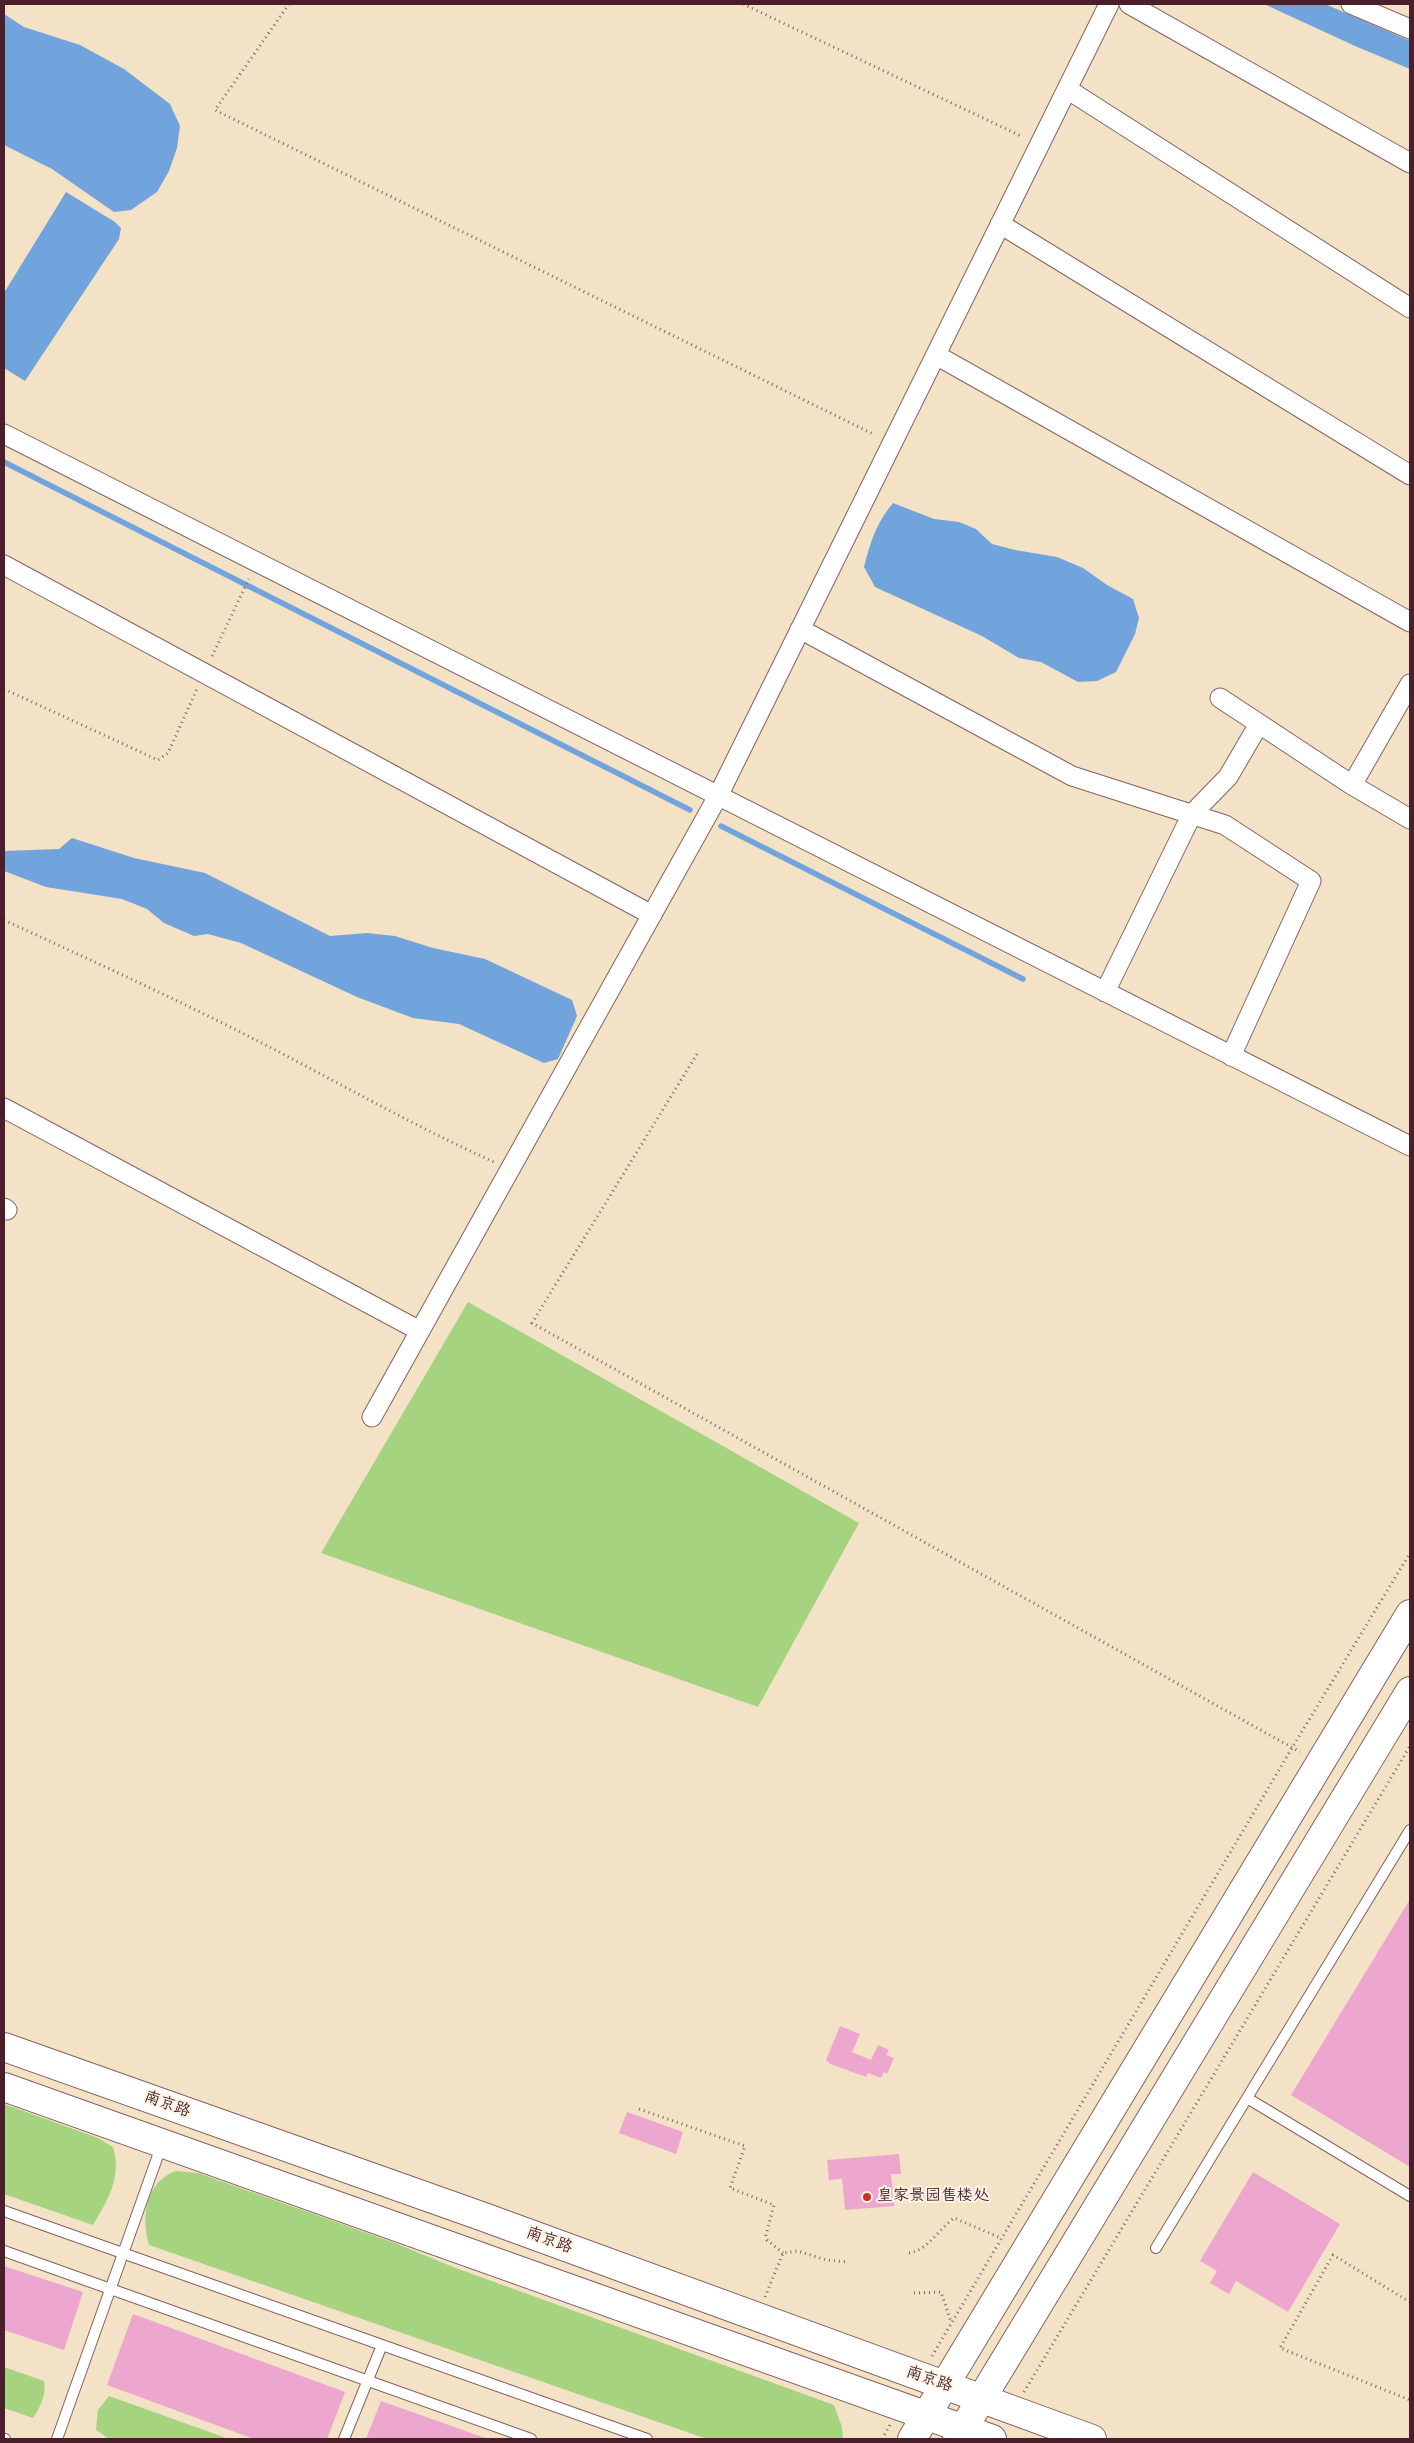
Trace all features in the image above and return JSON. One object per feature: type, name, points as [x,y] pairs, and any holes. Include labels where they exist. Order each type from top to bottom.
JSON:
[{"type":"main road","points":[[912,2439],[914,2411],[946,2386],[1410,1614]]},
{"type":"main road","points":[[960,2434],[1410,1691]]},
{"type":"main road","name":"南京路","points":[[4,2047],[480,2216],[1092,2439]]},
{"type":"main road","points":[[4,2087],[914,2411],[960,2434],[992,2439]]},
{"type":"street","points":[[372,1417],[718,796],[1108,4]]},
{"type":"street","points":[[1129,4],[1410,163]]},
{"type":"street","points":[[1351,4],[1410,29]]},
{"type":"street","points":[[1066,89],[1410,308]]},
{"type":"street","points":[[1000,224],[1410,475]]},
{"type":"street","points":[[936,354],[1410,622]]},
{"type":"street","points":[[5,438],[1410,1146]]},
{"type":"street","points":[[4,565],[652,915]]},
{"type":"street","points":[[800,629],[1072,776],[1225,825],[1311,881],[1231,1056]]},
{"type":"street","points":[[1352,785],[1410,684]]},
{"type":"street","points":[[1220,698],[1352,785],[1410,819]]},
{"type":"street","points":[[1105,992],[1192,814],[1228,777],[1260,724]]},
{"type":"street","points":[[4,1108],[420,1331]]},
{"type":"lane","points":[[1156,2248],[1410,1830]]},
{"type":"lane","points":[[1247,2098],[1410,2196]]},
{"type":"lane","points":[[56,2439],[162,2144]]},
{"type":"lane","points":[[4,2211],[647,2439]]},
{"type":"lane","points":[[4,2251],[531,2439]]},
{"type":"lane","points":[[344,2439],[382,2345]]},
{"type":"path","points":[[289,4],[216,110],[892,443]]},
{"type":"path","points":[[743,4],[1039,145]]},
{"type":"path","points":[[4,689],[158,760],[168,753],[249,578]]},
{"type":"path","points":[[4,920],[143,984],[255,1039],[434,1135],[510,1170]]},
{"type":"path","points":[[697,1054],[532,1323],[1320,1764]]},
{"type":"path","points":[[919,2377],[1292,1748],[1410,1553]]},
{"type":"path","points":[[1013,2410],[1410,1746]]},
{"type":"path","points":[[639,2109],[745,2146],[730,2188],[774,2205],[766,2235],[767,2240],[783,2253],[798,2251],[822,2259],[847,2262]]},
{"type":"path","points":[[909,2253],[923,2248],[941,2228],[954,2218],[1001,2238]]},
{"type":"path","points":[[758,2318],[783,2253]]},
{"type":"path","points":[[1410,2302],[1333,2254],[1280,2348],[1410,2400]]},
{"type":"path","points":[[914,2293],[940,2292],[951,2322]]},
{"type":"path","points":[[882,2439],[914,2411]]},
{"type":"green space","points":[[468,1302],[859,1523],[758,1707],[321,1553]]},
{"type":"green space","points":[[4,2104],[98,2138],[113,2147],[116,2168],[115,2178],[104,2206],[93,2225],[4,2194]]},
{"type":"green space","points":[[176,2171],[198,2173],[395,2243],[453,2267],[834,2405],[842,2427],[843,2439],[707,2439],[149,2245],[145,2223],[148,2202],[158,2183]]},
{"type":"green space","points":[[4,2367],[44,2381],[45,2390],[33,2418],[4,2408]]},
{"type":"green space","points":[[109,2396],[229,2439],[109,2439],[96,2430],[98,2410]]},
{"type":"water","points":[[1264,4],[1325,4],[1410,41],[1410,69],[1355,46]]},
{"type":"water","points":[[4,14],[24,27],[80,45],[124,69],[170,104],[180,126],[177,148],[169,171],[157,192],[131,210],[114,212],[52,169],[4,145]]},
{"type":"water","points":[[66,192],[115,222],[121,228],[119,239],[25,381],[4,368],[4,293]]},
{"type":"water","points":[[893,503],[934,519],[959,522],[976,529],[992,544],[1057,557],[1083,568],[1107,585],[1133,599],[1139,618],[1135,634],[1116,672],[1097,681],[1078,682],[1041,662],[1019,658],[982,636],[875,587],[864,567],[875,533]]},
{"type":"water","points":[[72,838],[134,858],[205,873],[330,936],[367,933],[395,936],[433,948],[485,959],[572,1000],[577,1016],[558,1059],[544,1063],[459,1024],[413,1018],[357,997],[241,943],[208,934],[194,936],[164,923],[147,909],[122,899],[46,887],[4,871],[4,851],[59,849]]},
{"type":"building","points":[[1410,1899],[1410,2167],[1291,2095]]},
{"type":"building","points":[[840,2026],[860,2034],[852,2052],[871,2060],[878,2045],[889,2050],[886,2055],[894,2058],[887,2074],[884,2072],[881,2078],[868,2073],[866,2077],[830,2064],[826,2060]]},
{"type":"building","points":[[627,2112],[683,2132],[676,2154],[619,2133]]},
{"type":"building","points":[[899,2154],[901,2174],[891,2174],[894,2206],[845,2210],[842,2179],[829,2180],[827,2160]]},
{"type":"building","points":[[1253,2172],[1340,2224],[1288,2312],[1236,2281],[1229,2294],[1210,2283],[1217,2271],[1200,2261]]},
{"type":"building","points":[[4,2266],[83,2292],[64,2350],[4,2330]]},
{"type":"building","points":[[133,2314],[345,2392],[327,2439],[254,2439],[107,2385]]},
{"type":"building","points":[[381,2401],[488,2439],[366,2439]]},
{"type":"waterway","points":[[4,462],[690,810]]},
{"type":"waterway","points":[[721,826],[1023,979]]},
{"type":"place","name":"皇家景园售楼处","points":[[867,2197]]}]
